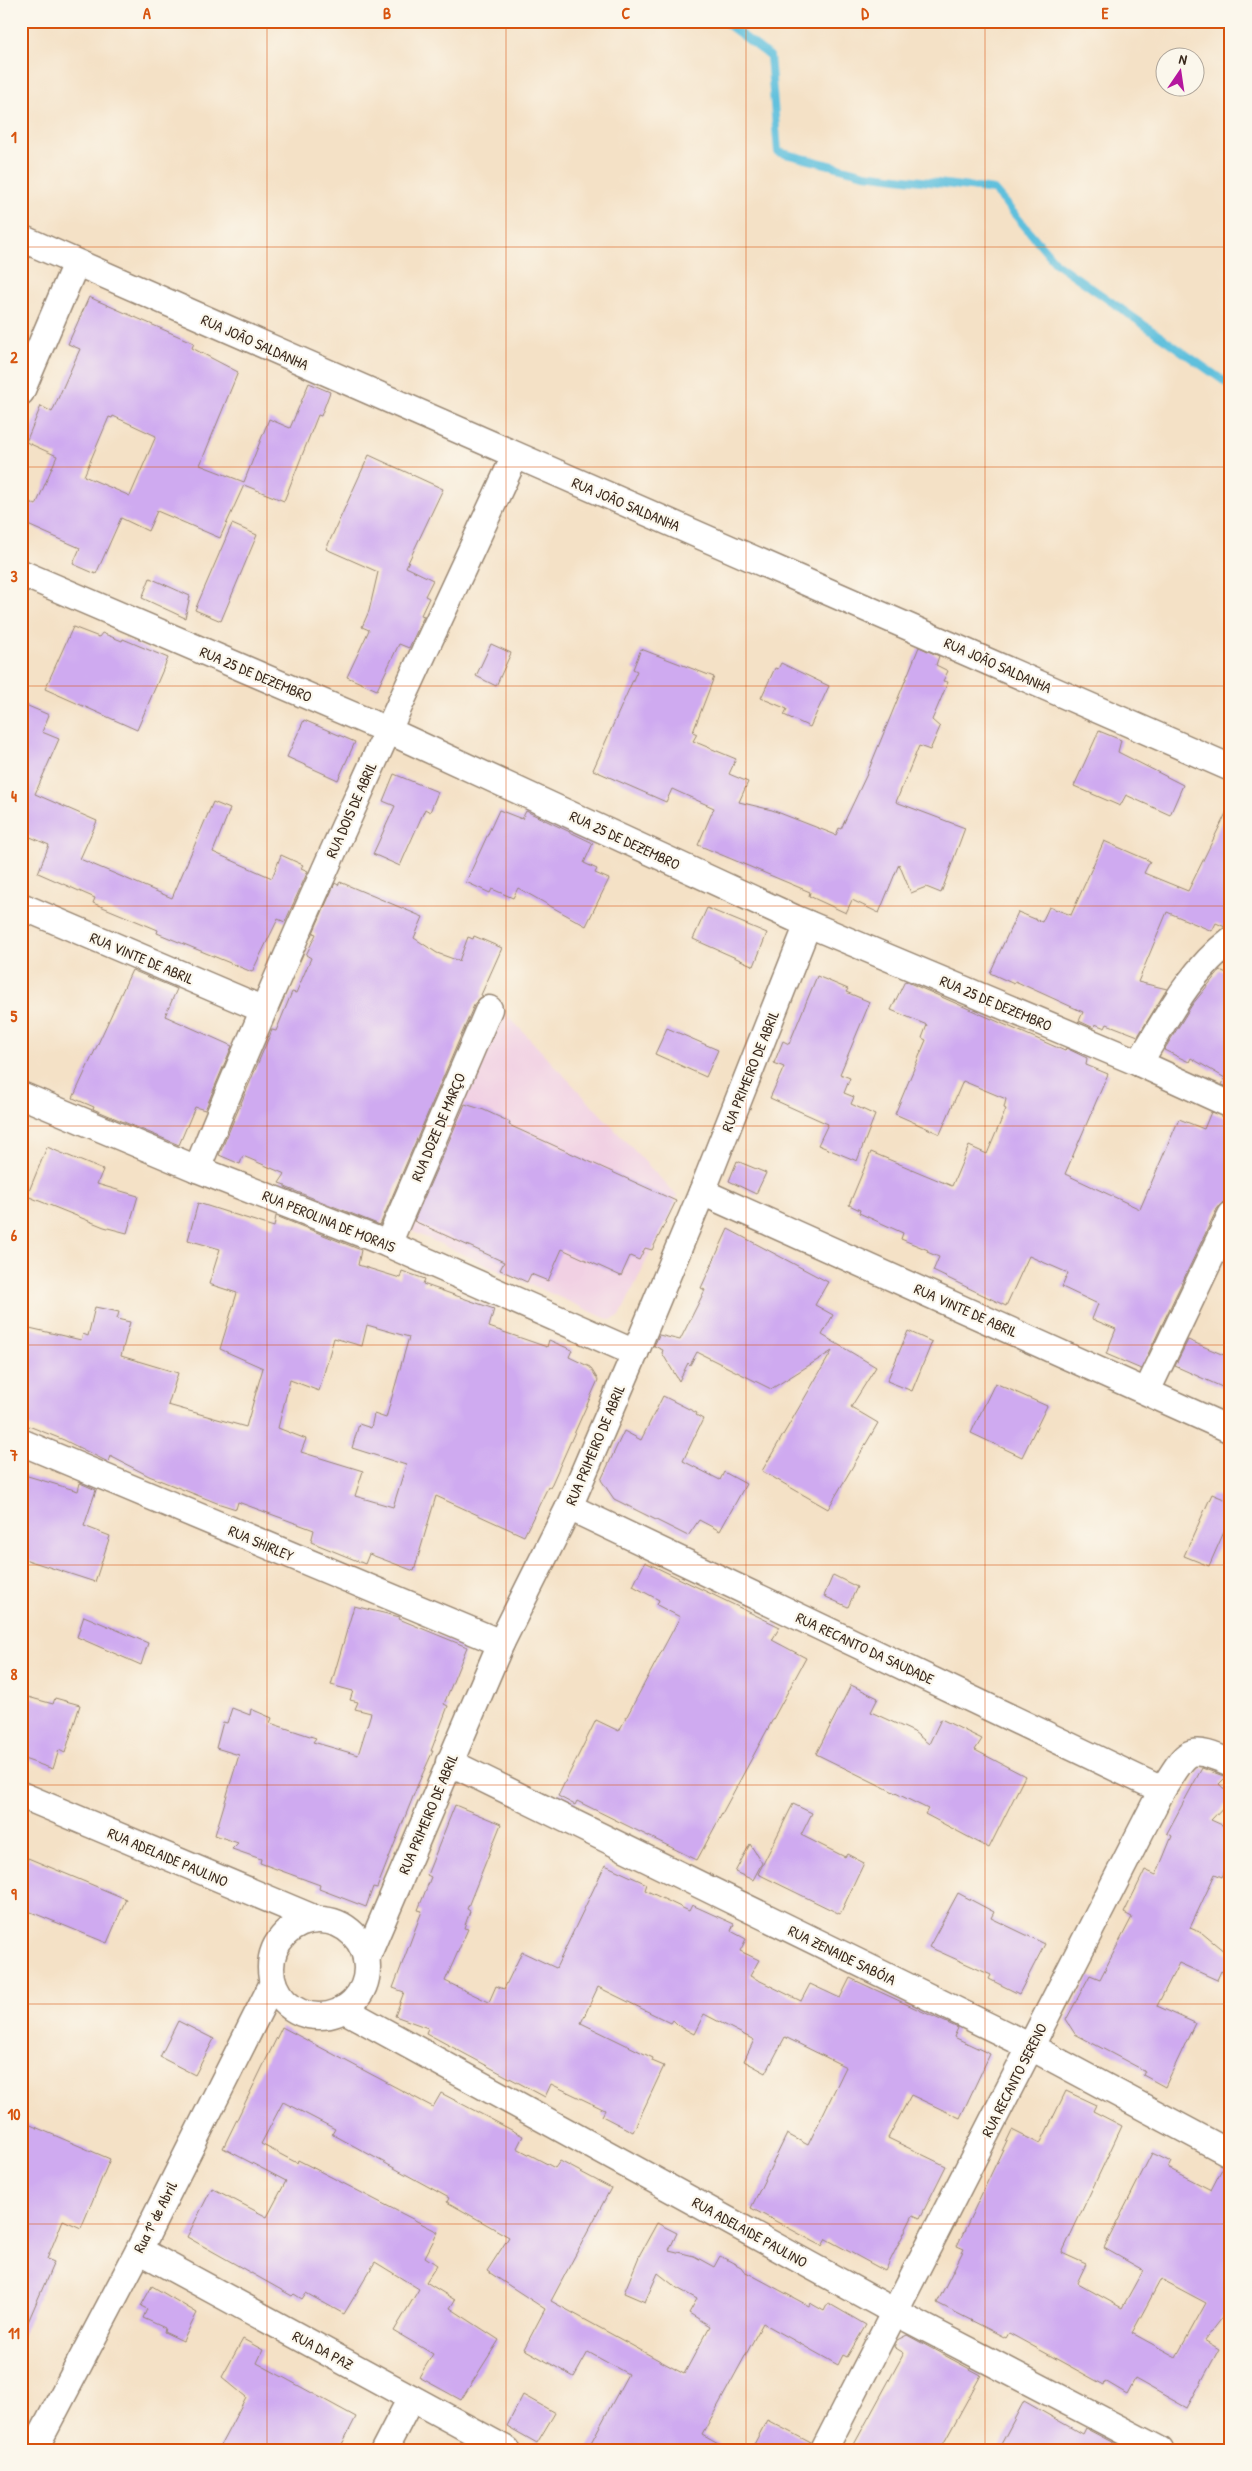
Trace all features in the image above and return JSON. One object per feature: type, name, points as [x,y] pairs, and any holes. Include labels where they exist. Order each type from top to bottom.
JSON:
[{"type":"street","name":"RUA JOÃO SALDANHA","points":[[21,238],[515,456],[918,629],[1231,768]]},
{"type":"street","points":[[21,392],[76,263]]},
{"type":"street","name":"RUA DOIS DE ABRIL","points":[[197,1169],[262,1009],[387,730],[515,456]]},
{"type":"street","name":"RUA 25 DE DEZEMBRO","points":[[21,573],[387,730],[808,924],[1139,1063],[1231,1105]]},
{"type":"street","name":"RUA VINTE DE ABRIL","points":[[21,906],[262,1009]]},
{"type":"street","name":"RUA PRIMEIRO DE ABRIL","points":[[366,1959],[502,1643],[569,1507],[635,1353],[702,1192],[808,924]]},
{"type":"street","points":[[1139,1063],[1194,974],[1214,953],[1231,940]]},
{"type":"street","name":"RUA DOZE DE MARÇO","points":[[388,1244],[488,1010]]},
{"type":"street","name":"RUA PEROLINA DE MORAIS","points":[[21,1095],[197,1169],[388,1244],[635,1353]]},
{"type":"street","name":"RUA VINTE DE ABRIL","points":[[702,1192],[1148,1391],[1231,1430]]},
{"type":"street","points":[[1148,1391],[1231,1214]]},
{"type":"street","name":"RUA SHIRLEY","points":[[21,1442],[502,1643]]},
{"type":"street","name":"RUA RECANTO DA SAUDADE","points":[[569,1507],[1162,1790]]},
{"type":"street","name":"RUA RECANTO SERENO","points":[[824,2450],[1162,1790],[1184,1757],[1192,1752],[1204,1752],[1231,1763]]},
{"type":"street","name":"RUA ZENAIDE SABÓIA","points":[[450,1762],[1031,2047],[1231,2154]]},
{"type":"street","name":"RUA ADELAIDE PAULINO","points":[[21,1794],[316,1920]]},
{"type":"street","points":[[316,1920],[339,1924],[348,1930],[363,1948],[366,1959],[367,1974],[362,1988],[354,2000],[343,2009],[330,2014],[316,2015],[302,2012],[289,2006],[273,1983],[271,1961],[278,1940],[295,1926],[316,1920]]},
{"type":"street","name":"Rua 1º de Abril","points":[[34,2450],[139,2250],[273,1983]]},
{"type":"street","name":"RUA ADELAIDE PAULINO","points":[[343,2009],[895,2312],[1160,2450]]},
{"type":"street","name":"RUA DA PAZ","points":[[139,2250],[507,2450]]},
{"type":"street","points":[[384,2450],[412,2398]]},
{"type":"shaded area","points":[[497,1004],[677,1196],[620,1316],[610,1320],[407,1229]]},
{"type":"building","points":[[89,297],[194,343],[192,348],[238,372],[200,465],[244,482],[269,419],[290,428],[309,383],[330,392],[321,416],[318,415],[284,501],[244,485],[220,538],[157,511],[148,531],[121,518],[96,574],[73,564],[80,548],[21,522],[21,498],[36,505],[57,456],[26,442],[41,406],[52,412],[80,349],[68,344]],"holes":[[[113,416],[156,436],[130,496],[84,476],[109,417],[112,418]]]},
{"type":"building","points":[[369,455],[443,489],[406,567],[433,580],[425,596],[429,598],[421,615],[424,616],[409,648],[399,644],[377,690],[347,677],[369,630],[362,627],[369,611],[378,572],[326,549]]},
{"type":"building","points":[[232,524],[257,535],[221,621],[195,610]]},
{"type":"building","points":[[150,578],[190,596],[185,618],[142,598]]},
{"type":"building","points":[[73,627],[99,637],[102,633],[122,641],[123,639],[168,658],[137,730],[45,689]]},
{"type":"building","points":[[491,644],[511,653],[496,686],[476,676]]},
{"type":"building","points":[[919,647],[939,656],[936,665],[948,671],[943,681],[948,682],[932,720],[940,727],[930,750],[919,746],[896,802],[965,828],[941,893],[926,887],[911,893],[899,864],[879,913],[852,900],[846,913],[809,896],[810,892],[698,845],[714,808],[672,789],[666,802],[593,770],[637,671],[633,669],[641,649],[714,677],[693,732],[697,734],[693,741],[736,759],[729,774],[748,782],[739,802],[772,810],[836,835],[839,828],[841,829],[867,774]]},
{"type":"building","points":[[781,663],[829,686],[810,727],[784,715],[787,709],[761,698],[775,668],[778,669]]},
{"type":"building","points":[[21,703],[49,715],[42,732],[59,739],[35,794],[97,821],[80,859],[172,898],[213,802],[230,809],[213,852],[272,878],[281,855],[303,865],[301,868],[308,871],[285,922],[278,919],[252,972],[157,933],[158,930],[93,903],[95,898],[38,873],[49,845],[21,833]]},
{"type":"building","points":[[304,720],[355,742],[338,780],[287,757]]},
{"type":"building","points":[[1099,731],[1121,740],[1118,752],[1183,785],[1170,815],[1126,795],[1120,806],[1074,786]]},
{"type":"building","points":[[394,774],[438,792],[430,812],[425,809],[400,866],[373,854],[395,806],[383,801]]},
{"type":"building","points":[[1231,803],[1231,925],[1225,927],[1216,923],[1212,931],[1167,912],[1138,982],[1167,989],[1138,1036],[1107,1024],[1105,1028],[1095,1024],[1094,1028],[1079,1021],[1083,1012],[1015,981],[1014,984],[990,973],[1018,912],[1042,922],[1049,907],[1071,915],[1104,841],[1150,861],[1144,873],[1188,891]]},
{"type":"building","points":[[499,810],[522,819],[526,811],[593,843],[584,863],[597,869],[595,873],[609,879],[586,926],[518,888],[513,898],[492,889],[490,893],[466,882]]},
{"type":"building","points":[[340,882],[423,917],[414,938],[437,953],[459,961],[468,937],[473,939],[474,936],[502,948],[481,995],[483,996],[475,1003],[380,1225],[285,1187],[285,1185],[279,1183],[285,1174],[243,1156],[240,1164],[219,1155],[272,1030],[276,1031],[292,992],[296,993],[311,958],[306,955],[316,934],[313,933],[335,883],[338,885]]},
{"type":"building","points":[[707,908],[767,933],[754,966],[693,939]]},
{"type":"building","points":[[132,970],[177,989],[165,1016],[232,1046],[205,1110],[195,1107],[179,1145],[93,1109],[94,1107],[73,1098]]},
{"type":"building","points":[[1220,970],[1231,975],[1231,1088],[1222,1085],[1225,1078],[1191,1058],[1189,1062],[1164,1050],[1192,1005]]},
{"type":"building","points":[[817,976],[848,989],[846,992],[870,1002],[840,1074],[850,1078],[844,1093],[854,1097],[851,1104],[875,1115],[857,1161],[818,1145],[828,1124],[770,1098],[784,1067],[774,1063],[783,1041],[789,1044]]},
{"type":"building","points":[[905,981],[1065,1051],[1066,1048],[1087,1058],[1086,1065],[1108,1074],[1065,1174],[1140,1209],[1179,1119],[1204,1129],[1211,1112],[1231,1120],[1231,1200],[1223,1202],[1217,1209],[1141,1369],[1106,1354],[1116,1329],[1092,1319],[1098,1304],[1062,1287],[1068,1273],[1029,1256],[1006,1306],[933,1271],[939,1257],[927,1252],[928,1250],[901,1239],[903,1233],[859,1213],[860,1210],[849,1205],[871,1152],[952,1186],[969,1146],[987,1154],[1006,1109],[1004,1108],[1006,1099],[963,1081],[940,1134],[895,1114],[926,1040],[922,1038],[927,1025],[891,1010]]},
{"type":"building","points":[[667,1028],[718,1050],[706,1077],[655,1054]]},
{"type":"building","points":[[465,1104],[484,1110],[510,1122],[509,1125],[676,1201],[652,1250],[645,1248],[639,1260],[630,1256],[621,1276],[562,1249],[548,1281],[531,1274],[527,1282],[500,1270],[504,1262],[414,1221]]},
{"type":"building","points":[[47,1147],[103,1170],[97,1184],[138,1196],[127,1233],[104,1227],[27,1196]]},
{"type":"building","points":[[737,1161],[766,1173],[756,1194],[729,1181]]},
{"type":"building","points":[[198,1203],[274,1227],[276,1216],[361,1250],[358,1265],[400,1278],[402,1271],[425,1279],[423,1284],[494,1309],[489,1327],[547,1347],[549,1340],[572,1350],[569,1357],[590,1367],[598,1380],[550,1488],[548,1487],[524,1536],[436,1496],[414,1571],[369,1554],[365,1564],[311,1542],[314,1530],[238,1502],[236,1509],[217,1503],[149,1476],[110,1456],[108,1462],[64,1440],[21,1423],[21,1326],[81,1340],[83,1334],[88,1336],[95,1307],[119,1312],[117,1319],[130,1322],[121,1356],[178,1373],[168,1405],[246,1427],[263,1368],[220,1349],[237,1293],[209,1284],[220,1249],[188,1240]],"holes":[[[367,1325],[409,1337],[386,1418],[374,1414],[371,1428],[359,1424],[352,1448],[406,1465],[393,1507],[355,1496],[363,1471],[301,1452],[306,1439],[278,1428],[290,1380],[319,1391],[334,1338],[362,1346]]]},
{"type":"building","points":[[728,1229],[828,1282],[815,1305],[833,1315],[822,1335],[876,1367],[851,1407],[878,1423],[828,1509],[762,1471],[832,1351],[771,1389],[697,1352],[690,1365],[688,1363],[679,1381],[662,1353],[663,1350],[654,1346],[659,1335],[680,1340],[705,1290],[701,1288]]},
{"type":"building","points":[[908,1331],[932,1342],[912,1391],[887,1381]]},
{"type":"building","points":[[1188,1340],[1231,1358],[1231,1391],[1175,1366]]},
{"type":"building","points":[[995,1383],[1047,1406],[1022,1457],[971,1433]]},
{"type":"building","points":[[663,1396],[697,1413],[696,1415],[703,1419],[683,1461],[720,1480],[724,1472],[746,1484],[720,1531],[699,1520],[688,1536],[614,1499],[601,1480],[624,1431],[641,1440]]},
{"type":"building","points":[[21,1474],[78,1491],[80,1483],[96,1490],[84,1526],[110,1536],[95,1582],[21,1558]]},
{"type":"building","points":[[1212,1494],[1231,1502],[1231,1535],[1224,1532],[1209,1566],[1184,1556]]},
{"type":"building","points":[[645,1562],[780,1627],[772,1640],[806,1658],[697,1860],[577,1801],[575,1805],[558,1796],[596,1720],[619,1731],[680,1617],[657,1605],[659,1600],[633,1586]]},
{"type":"building","points":[[833,1575],[857,1587],[848,1607],[824,1596]]},
{"type":"building","points":[[354,1606],[400,1617],[399,1619],[467,1647],[444,1704],[448,1706],[431,1751],[433,1751],[377,1888],[373,1887],[366,1907],[319,1889],[320,1885],[260,1863],[261,1859],[232,1849],[238,1843],[215,1835],[239,1755],[216,1748],[223,1722],[227,1723],[232,1708],[250,1715],[251,1709],[272,1718],[270,1723],[316,1738],[313,1742],[358,1755],[371,1713],[355,1709],[358,1702],[350,1700],[353,1691],[331,1685]]},
{"type":"building","points":[[84,1616],[148,1643],[141,1665],[77,1637]]},
{"type":"building","points":[[851,1685],[878,1698],[871,1712],[914,1732],[929,1744],[941,1719],[982,1739],[975,1750],[1025,1776],[989,1848],[925,1814],[928,1809],[816,1754]]},
{"type":"building","points":[[21,1695],[53,1704],[55,1698],[80,1705],[65,1753],[59,1750],[53,1769],[21,1758]]},
{"type":"building","points":[[1202,1768],[1226,1777],[1219,1784],[1231,1795],[1231,1799],[1211,1820],[1231,1829],[1231,1858],[1222,1877],[1215,1874],[1190,1928],[1202,1933],[1231,1957],[1231,1976],[1221,1971],[1217,1980],[1179,1963],[1157,2006],[1195,2023],[1165,2087],[1143,2075],[1145,2071],[1075,2034],[1066,2020],[1090,1975],[1100,1979],[1132,1917],[1124,1913],[1145,1870],[1156,1875],[1172,1836],[1167,1833]]},
{"type":"building","points":[[793,1804],[812,1813],[801,1835],[845,1857],[847,1854],[864,1863],[840,1914],[758,1874]]},
{"type":"building","points":[[455,1805],[501,1824],[467,1909],[470,1911],[464,1928],[468,1929],[445,1981],[489,2002],[496,1986],[504,1989],[522,1952],[556,1968],[605,1865],[647,1884],[645,1890],[689,1911],[692,1905],[734,1924],[731,1931],[746,1939],[740,1951],[759,1960],[750,1976],[801,2001],[810,1984],[840,1998],[850,1978],[958,2028],[954,2037],[990,2054],[960,2118],[911,2095],[888,2138],[946,2166],[920,2218],[913,2215],[885,2271],[826,2239],[822,2246],[751,2208],[787,2134],[808,2145],[846,2067],[785,2037],[766,2073],[744,2061],[754,2040],[704,2014],[694,2034],[679,2026],[673,2020],[671,2023],[598,1987],[581,2023],[653,2058],[652,2061],[664,2066],[633,2132],[602,2116],[605,2110],[551,2084],[545,2097],[426,2033],[428,2028],[395,2016],[404,1992],[393,1988],[422,1911],[418,1910],[431,1877],[427,1875]]},
{"type":"building","points":[[750,1844],[762,1863],[753,1880],[735,1872]]},
{"type":"building","points":[[28,1858],[126,1899],[107,1943],[21,1908],[21,1859],[27,1861]]},
{"type":"building","points":[[958,1893],[994,1912],[991,1918],[1045,1944],[1019,1994],[989,1979],[991,1975],[929,1947]]},
{"type":"building","points":[[178,2021],[214,2039],[195,2075],[160,2057]]},
{"type":"building","points":[[282,2027],[433,2107],[441,2093],[523,2136],[517,2148],[555,2168],[560,2161],[611,2188],[551,2301],[684,2374],[710,2326],[689,2313],[697,2299],[677,2288],[658,2273],[645,2302],[624,2293],[640,2254],[657,2223],[677,2233],[669,2250],[694,2256],[714,2267],[720,2256],[809,2306],[810,2303],[824,2311],[828,2303],[866,2325],[847,2357],[843,2355],[838,2365],[763,2323],[702,2435],[729,2450],[587,2450],[628,2374],[588,2352],[574,2377],[524,2349],[545,2309],[487,2271],[509,2237],[447,2202],[449,2198],[332,2134],[335,2129],[283,2102],[261,2144],[297,2163],[298,2160],[438,2232],[425,2257],[437,2265],[426,2282],[455,2300],[450,2308],[499,2340],[461,2400],[419,2377],[433,2354],[394,2331],[419,2289],[375,2262],[344,2314],[306,2293],[302,2299],[294,2294],[292,2296],[187,2237],[212,2188],[267,2217],[286,2181],[223,2148]]},
{"type":"building","points":[[1066,2091],[1096,2105],[1093,2111],[1122,2126],[1062,2253],[1086,2264],[1077,2283],[1122,2308],[1143,2270],[1104,2248],[1152,2153],[1171,2162],[1168,2168],[1211,2190],[1223,2167],[1231,2169],[1231,2309],[1229,2308],[1204,2340],[1219,2349],[1187,2408],[1135,2379],[1127,2394],[1105,2381],[1104,2385],[1009,2333],[1006,2338],[937,2303],[964,2249],[957,2246],[1012,2130],[1040,2144]],"holes":[[[1161,2279],[1206,2303],[1176,2357],[1132,2333]]]},
{"type":"building","points":[[21,2121],[110,2159],[81,2228],[63,2220],[47,2259],[54,2262],[21,2338]]},
{"type":"building","points":[[152,2286],[197,2313],[183,2341],[164,2332],[165,2328],[143,2318],[147,2309],[141,2306]]},
{"type":"building","points":[[907,2335],[981,2375],[940,2450],[851,2450],[904,2353],[894,2347],[897,2340]]},
{"type":"building","points":[[243,2339],[263,2350],[257,2363],[356,2417],[339,2450],[218,2450],[246,2397],[222,2377]]},
{"type":"building","points":[[523,2395],[555,2413],[537,2443],[507,2426]]},
{"type":"building","points":[[1024,2401],[1082,2434],[1085,2428],[1127,2450],[998,2450]]},
{"type":"building","points":[[767,2420],[811,2443],[809,2450],[751,2450]]},
{"type":"waterway","points":[[723,21],[770,56],[778,152],[865,174],[994,190],[1056,263],[1231,386]]}]
